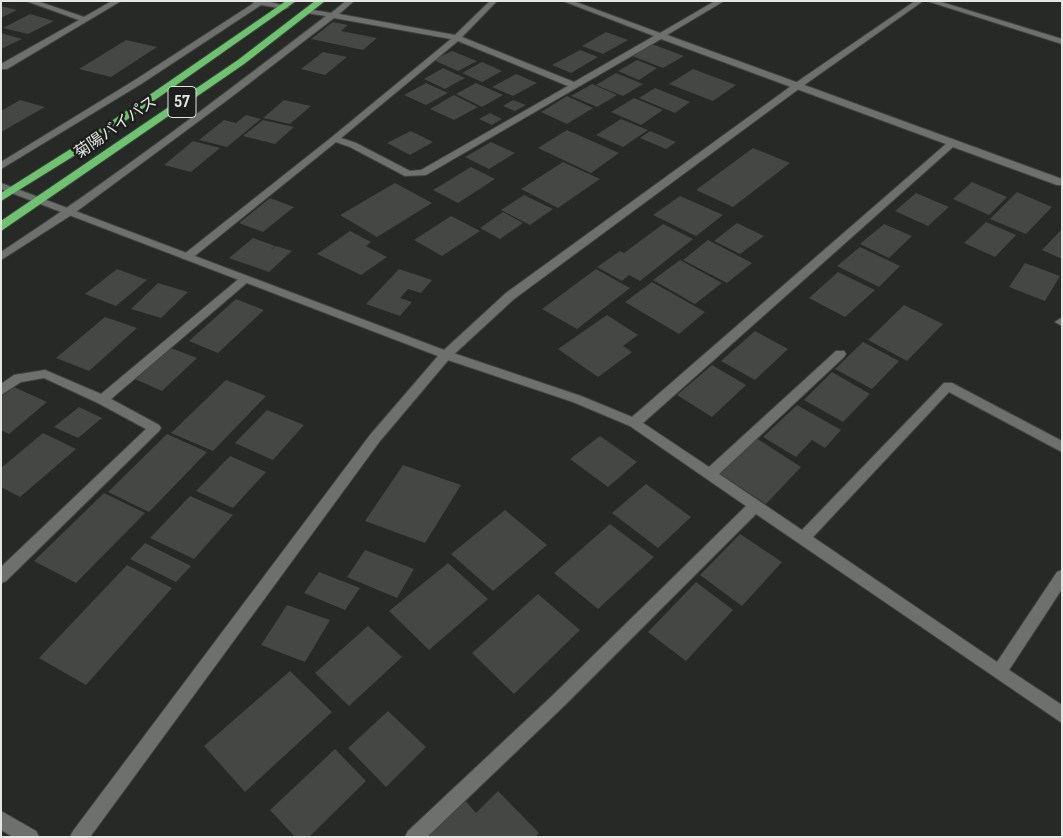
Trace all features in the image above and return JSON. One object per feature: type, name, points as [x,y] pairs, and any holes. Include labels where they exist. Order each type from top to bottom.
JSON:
[{"type":"highway","name":"菊陽バイパス","points":[[1,227],[241,62],[321,1]]},
{"type":"highway","name":"菊陽バイパス","points":[[1,198],[81,147],[288,4]]},
{"type":"street","points":[[29,1],[85,20]]},
{"type":"street","points":[[1,66],[4,67],[118,1]]},
{"type":"street","points":[[1,257],[69,212],[334,16],[351,1]]},
{"type":"street","points":[[186,257],[335,139],[457,38],[494,1]]},
{"type":"street","points":[[566,1],[950,144],[1060,183],[1062,182]]},
{"type":"street","points":[[335,139],[353,145],[408,174],[422,173],[721,1]]},
{"type":"street","points":[[79,837],[375,438],[446,354],[510,296],[797,86],[920,1]]},
{"type":"street","points":[[930,1],[1062,42]]},
{"type":"street","points":[[1,166],[138,82],[259,2],[288,4]]},
{"type":"street","points":[[309,11],[457,38],[576,86]]},
{"type":"street","points":[[634,423],[950,144]]},
{"type":"street","points":[[1,186],[446,354],[578,399],[634,423],[804,537],[1062,715]]},
{"type":"street","points":[[102,400],[245,279]]},
{"type":"street","points":[[710,474],[840,354]]},
{"type":"street","points":[[1,391],[18,378],[46,374],[156,428],[1,577]]},
{"type":"street","points":[[804,537],[948,386],[1062,446]]},
{"type":"street","points":[[414,837],[558,701],[756,505]]},
{"type":"street","points":[[999,672],[1062,576]]},
{"type":"street","points":[[1,820],[30,837]]},
{"type":"building","points":[[1,6],[17,10],[1,18]]},
{"type":"building","points":[[30,14],[54,21],[28,34],[3,28]]},
{"type":"building","points":[[333,22],[348,25],[341,31],[377,38],[363,50],[311,39]]},
{"type":"building","points":[[606,32],[628,40],[603,54],[582,46]]},
{"type":"building","points":[[1,33],[22,39],[1,49]]},
{"type":"building","points":[[126,40],[157,47],[111,77],[79,69]]},
{"type":"building","points":[[652,44],[684,56],[663,68],[632,56]]},
{"type":"building","points":[[580,50],[598,57],[571,73],[552,65]]},
{"type":"building","points":[[452,51],[477,61],[458,71],[433,60]]},
{"type":"building","points":[[323,52],[347,57],[325,75],[301,69]]},
{"type":"building","points":[[637,60],[657,68],[639,80],[618,71]]},
{"type":"building","points":[[482,62],[502,71],[482,82],[462,73]]},
{"type":"building","points":[[443,68],[465,78],[445,89],[424,79]]},
{"type":"building","points":[[693,69],[736,85],[713,101],[669,84]]},
{"type":"building","points":[[616,73],[643,84],[623,96],[596,85]]},
{"type":"building","points":[[516,74],[537,83],[513,96],[492,87]]},
{"type":"building","points":[[426,83],[448,93],[426,105],[404,95]]},
{"type":"building","points":[[476,83],[503,95],[482,107],[456,94]]},
{"type":"building","points":[[592,84],[617,95],[597,107],[571,96]]},
{"type":"building","points":[[655,88],[690,102],[675,113],[639,98]]},
{"type":"building","points":[[454,95],[478,107],[454,120],[430,109]]},
{"type":"building","points":[[567,96],[593,108],[567,124],[541,112]]},
{"type":"building","points":[[634,98],[663,110],[641,125],[611,112]]},
{"type":"building","points":[[20,100],[45,107],[1,132],[1,111]]},
{"type":"building","points":[[284,100],[311,106],[290,124],[263,118]]},
{"type":"building","points":[[513,100],[526,105],[515,111],[503,106]]},
{"type":"building","points":[[490,113],[502,119],[492,125],[479,119]]},
{"type":"building","points":[[246,115],[261,119],[227,147],[199,140],[224,120],[236,123]]},
{"type":"building","points":[[621,119],[648,130],[623,147],[596,135]]},
{"type":"building","points":[[263,120],[294,127],[275,144],[243,136]]},
{"type":"building","points":[[567,130],[619,153],[591,173],[538,148]]},
{"type":"building","points":[[411,131],[433,142],[410,155],[387,143]]},
{"type":"building","points":[[650,131],[676,142],[666,149],[640,138]]},
{"type":"building","points":[[193,141],[220,148],[191,172],[164,165]]},
{"type":"building","points":[[491,142],[515,153],[489,169],[465,157]]},
{"type":"building","points":[[753,148],[790,163],[733,207],[696,190]]},
{"type":"building","points":[[563,162],[600,179],[558,208],[521,189]]},
{"type":"building","points":[[471,167],[495,179],[458,203],[433,190]]},
{"type":"building","points":[[972,182],[1007,197],[989,215],[953,199]]},
{"type":"building","points":[[395,183],[432,203],[377,237],[340,215]]},
{"type":"building","points":[[1017,192],[1052,207],[1026,234],[990,219]]},
{"type":"building","points":[[916,193],[949,207],[928,226],[895,211]]},
{"type":"building","points":[[524,195],[553,209],[530,225],[501,210]]},
{"type":"building","points":[[680,196],[723,215],[696,236],[653,215]]},
{"type":"building","points":[[270,198],[294,207],[263,232],[239,223]]},
{"type":"building","points":[[503,212],[523,223],[500,239],[480,228]]},
{"type":"building","points":[[451,216],[480,231],[442,256],[414,240]]},
{"type":"building","points":[[986,222],[1016,235],[995,257],[964,243]]},
{"type":"building","points":[[737,223],[764,236],[740,254],[714,241]]},
{"type":"building","points":[[663,224],[693,239],[640,281],[629,275],[622,281],[597,267],[620,251],[624,253]]},
{"type":"building","points":[[884,224],[912,236],[889,258],[860,244]]},
{"type":"building","points":[[1062,229],[1062,259],[1042,250]]},
{"type":"building","points":[[350,231],[371,242],[366,246],[387,257],[361,275],[317,254]]},
{"type":"building","points":[[253,238],[275,246],[270,251],[276,246],[292,251],[269,272],[229,258]]},
{"type":"building","points":[[708,240],[752,263],[727,283],[683,260]]},
{"type":"building","points":[[860,247],[900,266],[879,287],[837,266]]},
{"type":"building","points":[[680,260],[722,283],[695,304],[653,280]]},
{"type":"building","points":[[1025,263],[1060,276],[1045,301],[1009,287]]},
{"type":"building","points":[[117,269],[147,280],[116,306],[85,294]]},
{"type":"building","points":[[399,269],[432,280],[421,293],[408,289],[400,298],[412,302],[400,316],[366,304]]},
{"type":"building","points":[[596,269],[630,288],[577,329],[542,309]]},
{"type":"building","points":[[838,272],[875,290],[845,317],[809,298]]},
{"type":"building","points":[[652,282],[705,312],[679,334],[625,302]]},
{"type":"building","points":[[158,283],[188,292],[161,318],[131,309]]},
{"type":"building","points":[[236,299],[264,310],[218,353],[189,341]]},
{"type":"building","points":[[904,305],[943,324],[907,361],[868,340]]},
{"type":"building","points":[[607,315],[638,335],[623,346],[632,352],[598,377],[558,349]]},
{"type":"building","points":[[105,317],[137,328],[89,371],[56,358]]},
{"type":"building","points":[[755,331],[788,349],[755,380],[721,361]]},
{"type":"building","points":[[863,342],[899,361],[872,389],[835,369]]},
{"type":"building","points":[[171,348],[197,358],[162,391],[135,379]]},
{"type":"building","points":[[712,365],[746,385],[712,417],[677,395]]},
{"type":"building","points":[[832,372],[870,394],[843,422],[804,400]]},
{"type":"building","points":[[226,380],[266,396],[213,451],[171,433]]},
{"type":"building","points":[[14,387],[47,402],[9,434],[1,430],[1,397]]},
{"type":"building","points":[[797,405],[841,430],[825,448],[812,440],[796,457],[763,437]]},
{"type":"building","points":[[79,407],[102,418],[78,438],[54,427]]},
{"type":"building","points":[[267,410],[304,425],[273,460],[235,443]]},
{"type":"building","points":[[43,433],[76,449],[20,497],[1,487],[1,468]]},
{"type":"building","points":[[167,434],[207,452],[149,512],[108,492]]},
{"type":"building","points":[[600,436],[637,462],[608,487],[570,459]]},
{"type":"building","points":[[756,438],[801,467],[766,504],[720,474]]},
{"type":"building","points":[[230,456],[266,472],[233,508],[196,491]]},
{"type":"building","points":[[403,465],[461,485],[425,543],[365,521]]},
{"type":"building","points":[[646,484],[691,517],[658,548],[612,513]]},
{"type":"building","points":[[104,493],[145,513],[76,583],[34,561]]},
{"type":"building","points":[[190,496],[233,515],[194,559],[150,538]]},
{"type":"building","points":[[505,510],[547,545],[493,591],[451,554]]},
{"type":"building","points":[[610,524],[654,557],[598,609],[554,573]]},
{"type":"building","points":[[740,534],[782,562],[742,606],[700,575]]},
{"type":"building","points":[[145,543],[191,566],[176,582],[130,559]]},
{"type":"building","points":[[365,550],[414,569],[397,598],[347,577]]},
{"type":"building","points":[[448,563],[488,599],[429,650],[389,611]]},
{"type":"building","points":[[127,565],[172,588],[86,685],[39,658]]},
{"type":"building","points":[[319,572],[360,588],[345,610],[304,593]]},
{"type":"building","points":[[696,582],[733,610],[686,661],[648,632]]},
{"type":"building","points":[[538,594],[580,630],[514,694],[472,653]]},
{"type":"building","points":[[287,605],[330,620],[305,662],[261,645]]},
{"type":"building","points":[[368,626],[402,657],[349,706],[315,673]]},
{"type":"building","points":[[290,671],[332,712],[245,792],[204,746]]},
{"type":"building","points":[[388,711],[426,747],[386,787],[348,748]]},
{"type":"building","points":[[335,749],[366,781],[309,837],[295,837],[270,810]]},
{"type":"building","points":[[498,791],[539,833],[535,837],[427,837],[464,799],[476,813]]}]
